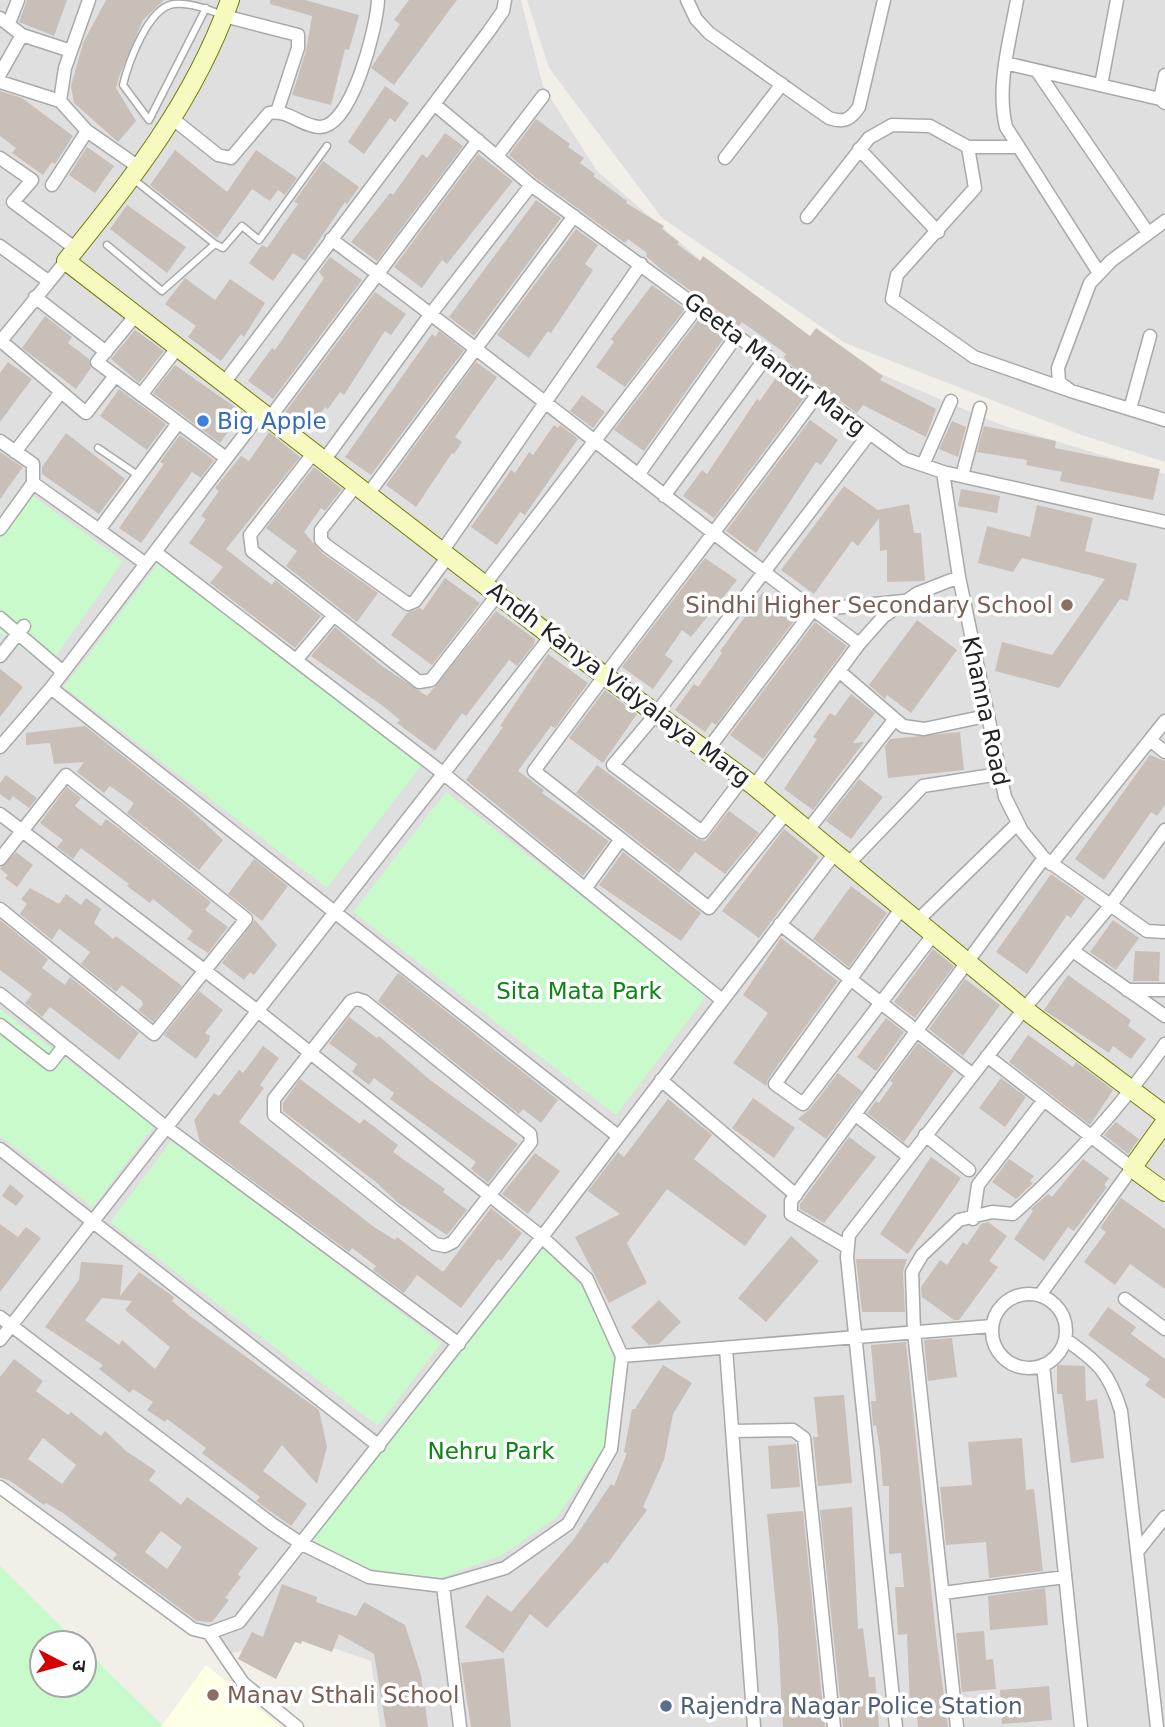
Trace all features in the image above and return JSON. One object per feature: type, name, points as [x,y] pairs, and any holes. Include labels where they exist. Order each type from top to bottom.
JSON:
[{"type":"street","points":[[18,0],[4,20],[22,35],[71,51]]},
{"type":"street","points":[[60,102],[71,51],[89,0]]},
{"type":"street","points":[[173,120],[218,155],[231,159],[269,113],[277,111],[323,127],[332,123],[360,74],[370,48],[378,0]]},
{"type":"street","points":[[224,383],[489,32],[503,11],[505,0]]},
{"type":"street","points":[[687,0],[696,19],[709,33],[829,118],[840,122],[851,118],[859,107],[884,0]]},
{"type":"street","points":[[1017,0],[1005,63],[1003,117],[1016,147],[1099,273]]},
{"type":"street","points":[[1101,85],[1117,0]]},
{"type":"street","points":[[115,376],[86,413],[0,341],[136,173],[173,120],[214,44],[227,8],[298,35],[298,48],[277,111]]},
{"type":"street","points":[[0,74],[22,35]]},
{"type":"street","points":[[1005,63],[1162,101],[1165,75]]},
{"type":"street","points":[[1037,71],[1148,233]]},
{"type":"street","points":[[0,82],[60,102],[136,173]]},
{"type":"street","points":[[725,158],[782,84]]},
{"type":"street","points":[[497,156],[543,96]]},
{"type":"street","name":"Geeta Mandir Marg","points":[[434,104],[531,185],[905,459],[943,472],[1165,522]]},
{"type":"street","points":[[807,217],[859,149],[881,129],[904,124],[930,126],[968,147],[1016,147]]},
{"type":"street","points":[[52,185],[88,131]]},
{"type":"street","points":[[0,747],[51,688],[226,458],[265,416],[378,274],[478,141]]},
{"type":"street","points":[[968,147],[975,188],[897,275],[891,292],[896,305],[974,357],[1165,420]]},
{"type":"street","points":[[859,149],[938,232]]},
{"type":"street","points":[[0,158],[32,180],[13,202],[71,255]]},
{"type":"street","points":[[531,185],[320,455],[250,535],[249,544],[252,551],[419,682],[431,680],[596,441],[698,306]]},
{"type":"street","points":[[574,216],[477,349],[363,489],[321,530],[321,540],[327,546],[408,604],[415,601],[545,401],[641,264]]},
{"type":"street","points":[[1071,391],[1059,382],[1058,368],[1090,283],[1165,220]]},
{"type":"street","points":[[331,239],[859,644]]},
{"type":"street","points":[[0,246],[48,281]]},
{"type":"street","name":"Andh Kanya Vidyalaya Marg","points":[[71,255],[136,315],[603,676],[748,782],[1024,1009],[1165,1115]]},
{"type":"street","points":[[36,297],[106,352]]},
{"type":"street","points":[[136,315],[97,362],[226,458]]},
{"type":"street","points":[[638,475],[737,335]]},
{"type":"street","points":[[1130,409],[1150,337]]},
{"type":"street","points":[[141,395],[178,347]]},
{"type":"street","points":[[664,496],[767,356]]},
{"type":"street","points":[[15,452],[61,391]]},
{"type":"street","points":[[786,813],[709,908],[534,771],[603,676],[715,535],[817,395]]},
{"type":"street","points":[[923,465],[951,401]]},
{"type":"street","points":[[962,476],[980,408]]},
{"type":"street","points":[[99,530],[178,423]]},
{"type":"street","points":[[869,434],[655,715],[613,765],[702,832],[720,808],[748,782],[884,616],[906,600],[959,577]]},
{"type":"street","points":[[0,441],[33,464],[33,483],[0,529]]},
{"type":"street","name":"Khanna Road","points":[[943,472],[959,577],[1005,797],[1018,823],[1048,861],[1147,931],[1165,932]]},
{"type":"street","points":[[33,483],[146,564]]},
{"type":"street","points":[[155,552],[444,774],[722,1000]]},
{"type":"street","points":[[706,752],[813,610],[906,600]]},
{"type":"street","points":[[297,659],[334,615]]},
{"type":"street","points":[[0,618],[21,630],[63,672]]},
{"type":"street","points":[[0,656],[21,630]]},
{"type":"street","points":[[0,1340],[551,636]]},
{"type":"street","points":[[839,671],[903,726],[924,729],[986,716]]},
{"type":"street","points":[[51,688],[618,1136]]},
{"type":"street","points":[[808,830],[895,719]]},
{"type":"street","points":[[847,1247],[792,1214],[789,1208],[796,1195],[1048,861],[1165,721]]},
{"type":"street","points":[[1150,740],[1165,752]]},
{"type":"street","points":[[0,1487],[175,1619],[193,1629],[209,1633],[239,1622],[542,1237],[780,924],[841,858],[923,786],[999,774]]},
{"type":"street","points":[[0,859],[66,775],[246,919],[154,1034],[0,909]]},
{"type":"street","points":[[709,800],[720,808]]},
{"type":"street","points":[[0,814],[259,1012],[542,1237],[587,1279],[622,1356],[611,1449],[568,1524],[505,1568],[443,1586],[369,1577],[302,1544],[232,1495],[0,1317]]},
{"type":"street","points":[[917,921],[1018,823]]},
{"type":"street","points":[[896,1727],[847,1247],[853,1226],[1024,1009],[1110,907],[1165,830]]},
{"type":"street","points":[[585,889],[621,839]]},
{"type":"street","points":[[901,909],[775,1084],[803,1104],[933,935]]},
{"type":"street","points":[[780,924],[972,1074]]},
{"type":"street","points":[[1073,951],[1165,1016]]},
{"type":"street","points":[[1128,990],[1165,990]]},
{"type":"street","points":[[0,994],[167,1128],[458,1343]]},
{"type":"street","points":[[351,1001],[364,1001],[375,1009],[530,1133],[531,1142],[488,1195],[453,1242],[446,1246],[435,1244],[274,1115],[274,1099],[351,1001]]},
{"type":"street","points":[[20,1010],[3,1027],[50,1064],[64,1046]]},
{"type":"street","points":[[957,1727],[914,1332],[912,1272],[922,1255],[959,1220],[973,1219],[992,1212],[1013,1214],[1054,1178],[1132,1090],[1165,1044]]},
{"type":"street","points":[[987,1056],[1165,1192]]},
{"type":"street","points":[[661,1080],[796,1195]]},
{"type":"street","points":[[973,1219],[978,1185],[1044,1100]]},
{"type":"street","points":[[856,1115],[908,1156]]},
{"type":"street","points":[[1040,1295],[1165,1122]]},
{"type":"street","points":[[925,1135],[969,1170]]},
{"type":"street","points":[[0,1149],[379,1446]]},
{"type":"street","points":[[1027,1294],[1040,1295],[1054,1304],[1062,1314],[1065,1339],[1060,1351],[1043,1365],[1030,1368],[1006,1360],[998,1350],[992,1326],[1004,1304],[1027,1294]]},
{"type":"street","points":[[1125,1299],[1165,1329]]},
{"type":"street","points":[[622,1356],[992,1326]]},
{"type":"street","points":[[1065,1339],[1097,1361],[1113,1383],[1121,1411],[1157,1727]]},
{"type":"street","points":[[726,1348],[754,1727]]},
{"type":"street","points":[[1043,1365],[1080,1727]]},
{"type":"street","points":[[732,1432],[793,1430],[804,1438],[834,1727]]},
{"type":"street","points":[[1137,1552],[1165,1517]]},
{"type":"street","points":[[943,1593],[1065,1577]]},
{"type":"street","points":[[443,1586],[460,1727]]},
{"type":"street","points":[[209,1633],[243,1683],[297,1727]]},
{"type":"lane","points":[[206,8],[149,120],[122,85],[132,50],[162,8],[174,3],[227,8]]},
{"type":"lane","points":[[136,173],[215,244],[223,248],[242,226],[259,240],[327,146]]},
{"type":"lane","points":[[107,245],[162,291],[215,244]]},
{"type":"lane","points":[[98,448],[139,476]]},
{"type":"shaded area","points":[[0,0],[521,0],[543,86],[597,171],[711,269],[824,350],[999,424],[1165,474],[1165,1727],[380,1727],[371,1661],[301,1637],[232,1653],[0,1477]]},
{"type":"shaded area","points":[[527,0],[1165,0],[1165,462],[1082,435],[845,343],[662,218],[549,68]]},
{"type":"shaded area","name":"Manav Sthali School","points":[[206,1665],[281,1727],[161,1727]]},
{"type":"green space","points":[[20,487],[123,561],[48,667],[0,633],[0,516]]},
{"type":"green space","points":[[160,561],[423,763],[327,888],[64,687]]},
{"type":"green space","name":"Sita Mata Park","points":[[446,792],[708,994],[616,1115],[353,912]]},
{"type":"green space","points":[[0,1009],[154,1126],[93,1207],[0,1136]]},
{"type":"green space","points":[[173,1139],[441,1343],[378,1426],[110,1222]]},
{"type":"green space","name":"Nehru Park","points":[[538,1242],[588,1293],[615,1361],[604,1447],[557,1517],[502,1555],[441,1578],[373,1570],[306,1539]]},
{"type":"green space","points":[[0,1566],[64,1629],[28,1629],[28,1699],[98,1699],[98,1662],[162,1725],[161,1727],[0,1727]]},
{"type":"building","points":[[27,0],[67,0],[54,36],[19,22]]},
{"type":"building","points":[[106,0],[164,0],[143,20],[120,74],[116,88],[136,121],[118,142],[74,103],[71,86],[83,43]]},
{"type":"building","points":[[270,0],[305,0],[359,15],[349,50],[345,49],[331,105],[292,95],[306,51],[312,16],[270,4]]},
{"type":"building","points":[[409,0],[457,0],[394,85],[371,68],[400,24],[394,20]]},
{"type":"building","points":[[385,86],[409,103],[395,122],[390,118],[364,154],[348,142]]},
{"type":"building","points":[[0,91],[22,98],[73,136],[55,164],[52,162],[43,175],[12,153],[16,148],[0,136]]},
{"type":"building","points":[[536,119],[584,158],[580,163],[595,174],[593,176],[627,201],[626,203],[664,226],[662,229],[679,242],[677,244],[700,261],[703,256],[810,336],[816,328],[883,376],[880,380],[936,409],[926,437],[863,405],[857,413],[787,362],[784,357],[786,354],[742,322],[739,326],[662,270],[646,256],[647,253],[628,239],[625,243],[536,178],[509,155]]},
{"type":"building","points":[[445,133],[463,146],[377,261],[351,242],[390,193],[393,195],[422,154],[427,158]]},
{"type":"building","points":[[87,147],[114,166],[95,193],[69,175]]},
{"type":"building","points":[[175,150],[227,192],[256,150],[297,178],[285,195],[278,190],[270,201],[252,189],[217,238],[150,185]]},
{"type":"building","points":[[478,154],[513,181],[447,264],[442,260],[422,288],[394,267]]},
{"type":"building","points":[[323,161],[359,187],[347,204],[345,202],[305,261],[293,253],[273,281],[249,263],[262,245],[267,248],[298,204],[294,202]]},
{"type":"building","points":[[536,200],[561,218],[474,336],[449,317]]},
{"type":"building","points":[[127,205],[186,247],[167,273],[110,229]]},
{"type":"building","points":[[576,229],[598,245],[585,264],[593,270],[551,333],[548,331],[529,358],[497,335]]},
{"type":"building","points":[[330,257],[362,280],[273,399],[248,381],[272,348],[275,350],[324,278],[319,272]]},
{"type":"building","points":[[185,278],[215,300],[230,279],[265,303],[244,337],[241,334],[221,361],[188,337],[196,326],[165,304]]},
{"type":"building","points":[[652,285],[685,309],[625,387],[596,367],[614,342],[611,339]]},
{"type":"building","points":[[375,292],[406,314],[391,335],[385,331],[344,395],[340,392],[328,409],[325,407],[307,433],[283,415]]},
{"type":"building","points":[[45,316],[72,337],[68,343],[89,359],[91,368],[76,389],[22,348]]},
{"type":"building","points":[[699,319],[724,338],[644,451],[614,430]]},
{"type":"building","points":[[135,330],[164,351],[139,383],[111,359]]},
{"type":"building","points":[[439,331],[464,350],[371,475],[345,457],[432,334],[435,337]]},
{"type":"building","points":[[8,362],[32,379],[0,422],[0,373]]},
{"type":"building","points":[[476,362],[497,377],[455,437],[462,442],[416,507],[386,485]]},
{"type":"building","points":[[175,365],[242,412],[220,443],[153,393]]},
{"type":"building","points":[[777,376],[805,397],[714,518],[683,496],[702,470],[707,474],[757,399],[760,401]]},
{"type":"building","points":[[119,389],[166,424],[147,450],[100,416]]},
{"type":"building","points":[[582,395],[605,412],[593,428],[570,411]]},
{"type":"building","points":[[810,420],[838,440],[821,465],[816,462],[756,553],[726,531]]},
{"type":"building","points":[[952,421],[966,427],[958,457],[939,449]]},
{"type":"building","points":[[554,425],[558,428],[560,425],[578,439],[525,515],[520,512],[497,545],[471,527],[511,470],[515,473],[529,452],[533,455]]},
{"type":"building","points":[[984,426],[1056,441],[1055,448],[1160,469],[1153,500],[1060,481],[1062,472],[1026,465],[1027,460],[977,452]]},
{"type":"building","points":[[269,432],[300,457],[226,549],[272,585],[275,580],[321,616],[295,648],[210,583],[223,567],[189,543],[206,519],[201,516],[219,491],[215,488],[241,456],[249,461]]},
{"type":"building","points":[[66,433],[125,479],[99,514],[42,474],[42,467]]},
{"type":"building","points":[[180,435],[214,460],[201,478],[192,472],[141,543],[119,528],[164,464],[160,462]]},
{"type":"building","points":[[0,452],[23,467],[0,499]]},
{"type":"building","points":[[314,467],[342,489],[325,511],[321,508],[304,532],[322,553],[378,593],[357,622],[286,566],[297,551],[266,528]]},
{"type":"building","points":[[844,486],[878,510],[909,504],[914,533],[921,533],[925,581],[887,582],[887,550],[880,551],[879,518],[858,546],[852,541],[814,594],[781,570]]},
{"type":"building","points":[[961,489],[1000,496],[997,513],[958,506]]},
{"type":"building","points":[[1037,505],[1093,518],[1085,551],[1137,564],[1128,601],[1120,599],[1059,688],[995,671],[1002,642],[1052,655],[1105,579],[1022,558],[1013,572],[978,563],[987,526],[1030,537]]},
{"type":"building","points":[[705,558],[737,580],[691,637],[682,630],[665,655],[673,661],[653,689],[622,667]]},
{"type":"building","points":[[445,578],[480,603],[432,665],[391,635],[407,613],[420,608],[423,610]]},
{"type":"building","points":[[763,592],[797,617],[716,725],[712,722],[705,732],[675,710],[694,684],[698,687],[722,653],[720,651]]},
{"type":"building","points":[[496,611],[535,639],[534,644],[517,666],[509,660],[466,716],[462,713],[435,751],[397,723],[400,720],[383,706],[311,656],[335,627],[382,666],[427,696]]},
{"type":"building","points":[[917,620],[957,650],[911,713],[887,695],[885,699],[869,685]]},
{"type":"building","points":[[815,622],[847,646],[763,759],[730,735]]},
{"type":"building","points":[[548,654],[588,683],[555,728],[551,726],[518,771],[544,790],[542,793],[609,841],[583,876],[466,780],[503,727],[500,726]]},
{"type":"building","points":[[0,669],[23,687],[0,717]]},
{"type":"building","points":[[605,690],[637,714],[603,763],[569,738]]},
{"type":"building","points":[[851,694],[875,713],[853,743],[864,742],[813,810],[784,789],[817,739],[813,737],[830,713],[835,716]]},
{"type":"building","points":[[85,726],[190,809],[223,840],[199,870],[127,813],[134,803],[110,786],[104,793],[77,772],[84,762],[54,764],[50,743],[26,745],[26,733]]},
{"type":"building","points":[[960,732],[964,770],[888,778],[885,747],[890,739]]},
{"type":"building","points":[[1150,755],[1165,761],[1165,805],[1157,816],[1151,812],[1104,880],[1075,859]]},
{"type":"building","points":[[597,765],[697,839],[705,841],[729,811],[759,833],[725,874],[695,852],[679,873],[576,793]]},
{"type":"building","points":[[6,775],[37,798],[29,808],[13,796],[10,801],[0,794],[0,783]]},
{"type":"building","points":[[859,779],[883,797],[851,839],[826,821]]},
{"type":"building","points":[[67,787],[81,798],[75,806],[101,826],[106,819],[211,902],[205,910],[228,927],[208,953],[187,939],[193,931],[153,899],[150,903],[127,886],[129,884],[81,848],[73,859],[57,847],[63,840],[40,823]]},
{"type":"building","points":[[784,829],[819,857],[759,938],[722,911]]},
{"type":"building","points":[[16,852],[33,865],[17,887],[5,878],[8,875],[0,869]]},
{"type":"building","points":[[623,852],[701,913],[681,941],[599,885]]},
{"type":"building","points":[[254,859],[288,886],[262,921],[228,894]]},
{"type":"building","points":[[1051,874],[1085,898],[1071,918],[1067,915],[1027,974],[996,952]]},
{"type":"building","points":[[851,886],[887,913],[849,967],[813,939]]},
{"type":"building","points":[[30,888],[59,904],[66,894],[81,905],[86,898],[101,909],[94,923],[113,939],[116,936],[182,986],[153,1022],[138,1010],[143,1005],[142,1001],[122,985],[116,992],[81,964],[90,952],[59,929],[52,940],[20,914],[27,904],[21,899]]},
{"type":"building","points":[[0,920],[48,959],[42,968],[65,985],[70,977],[139,1033],[119,1060],[50,1007],[42,1017],[25,1003],[32,994],[0,970]]},
{"type":"building","points":[[255,920],[277,945],[254,975],[250,972],[244,980],[222,963]]},
{"type":"building","points":[[1113,920],[1139,938],[1116,970],[1090,952]]},
{"type":"building","points":[[781,938],[838,981],[768,1079],[766,1086],[733,1063],[768,1013],[743,995]]},
{"type":"building","points":[[933,949],[954,966],[915,1018],[894,1002]]},
{"type":"building","points":[[1135,951],[1160,952],[1159,981],[1133,981]]},
{"type":"building","points":[[398,973],[558,1100],[541,1123],[523,1109],[519,1114],[378,1001]]},
{"type":"building","points":[[1068,975],[1131,1020],[1128,1026],[1146,1039],[1131,1059],[1113,1046],[1109,1053],[1044,1010]]},
{"type":"building","points":[[965,979],[1000,1005],[963,1056],[929,1029]]},
{"type":"building","points":[[199,991],[223,1010],[205,1033],[210,1036],[209,1041],[196,1059],[164,1035]]},
{"type":"building","points":[[349,1017],[377,1038],[379,1036],[430,1080],[518,1144],[488,1183],[471,1169],[476,1162],[390,1099],[394,1093],[374,1078],[369,1085],[352,1072],[357,1064],[329,1043]]},
{"type":"building","points":[[886,1018],[904,1032],[876,1071],[857,1057]]},
{"type":"building","points":[[1028,1035],[1073,1067],[1076,1062],[1113,1090],[1090,1125],[1009,1062]]},
{"type":"building","points":[[918,1043],[954,1071],[904,1142],[867,1113],[876,1101],[879,1103],[893,1083],[890,1081]]},
{"type":"building","points":[[263,1046],[279,1058],[260,1085],[264,1088],[239,1122],[374,1227],[395,1240],[397,1237],[443,1272],[491,1208],[522,1233],[501,1261],[498,1259],[461,1308],[417,1275],[404,1293],[373,1270],[376,1266],[352,1248],[349,1252],[200,1142],[194,1120],[214,1093],[219,1096],[239,1070],[243,1073]]},
{"type":"building","points":[[838,1073],[862,1091],[826,1139],[798,1119],[810,1109]]},
{"type":"building","points":[[1001,1078],[1026,1097],[1005,1127],[979,1108]]},
{"type":"building","points":[[300,1079],[360,1124],[364,1119],[398,1145],[393,1152],[445,1189],[443,1192],[467,1210],[447,1235],[397,1202],[377,1183],[283,1111],[283,1103]]},
{"type":"building","points":[[753,1098],[795,1128],[774,1158],[732,1128]]},
{"type":"building","points":[[668,1099],[712,1135],[694,1159],[767,1216],[745,1246],[667,1189],[627,1243],[647,1283],[609,1303],[575,1237],[620,1214],[588,1191],[618,1152],[624,1157]]},
{"type":"building","points":[[1116,1122],[1139,1139],[1128,1154],[1104,1135]]},
{"type":"building","points":[[849,1137],[876,1157],[824,1223],[800,1209],[800,1204]]},
{"type":"building","points":[[535,1153],[560,1171],[528,1214],[502,1194]]},
{"type":"building","points":[[931,1157],[961,1178],[908,1254],[880,1234]]},
{"type":"building","points":[[1009,1159],[1034,1176],[1030,1181],[1033,1183],[1016,1199],[992,1182]]},
{"type":"building","points":[[1083,1159],[1109,1178],[1104,1185],[1107,1187],[1074,1231],[1068,1227],[1044,1261],[1014,1239],[1033,1211],[1031,1209],[1048,1194],[1052,1197]]},
{"type":"building","points":[[10,1184],[24,1196],[16,1206],[2,1196]]},
{"type":"building","points":[[1121,1198],[1165,1229],[1165,1289],[1130,1264],[1115,1285],[1084,1262],[1106,1232],[1100,1228]]},
{"type":"building","points":[[988,1222],[1007,1236],[989,1261],[998,1267],[959,1320],[954,1320],[922,1297],[921,1287],[940,1260],[947,1265],[963,1242],[967,1245],[981,1224]]},
{"type":"building","points":[[0,1224],[18,1237],[26,1227],[41,1238],[0,1292]]},
{"type":"building","points":[[791,1236],[819,1261],[766,1322],[738,1298]]},
{"type":"building","points":[[856,1259],[907,1259],[903,1272],[905,1312],[862,1312]]},
{"type":"building","points":[[81,1262],[123,1265],[120,1296],[139,1272],[174,1297],[172,1301],[190,1316],[319,1410],[327,1447],[317,1484],[282,1445],[263,1471],[307,1504],[291,1526],[256,1501],[260,1497],[202,1453],[206,1448],[167,1419],[165,1422],[147,1410],[153,1402],[133,1389],[130,1393],[99,1369],[103,1365],[45,1327],[79,1280]],"holes":[[[102,1298],[132,1301],[125,1310],[170,1347],[155,1369],[122,1340],[119,1345],[85,1320]]]},
{"type":"building","points":[[659,1300],[681,1322],[659,1344],[649,1345],[631,1327]]},
{"type":"building","points":[[1108,1307],[1136,1327],[1131,1334],[1165,1359],[1165,1399],[1145,1385],[1150,1379],[1088,1335]]},
{"type":"building","points":[[952,1338],[957,1377],[928,1381],[924,1340]]},
{"type":"building","points":[[906,1342],[948,1727],[918,1727],[916,1705],[910,1706],[907,1634],[898,1635],[895,1587],[904,1587],[901,1553],[889,1554],[889,1486],[883,1486],[876,1425],[873,1426],[871,1401],[876,1401],[871,1345]]},
{"type":"building","points":[[14,1359],[43,1381],[36,1391],[68,1415],[71,1412],[101,1436],[105,1431],[126,1451],[156,1471],[149,1480],[181,1505],[187,1497],[258,1548],[238,1574],[241,1577],[225,1598],[229,1600],[212,1622],[197,1621],[113,1559],[117,1554],[63,1513],[46,1503],[44,1505],[9,1480],[0,1478],[0,1377]],"holes":[[[43,1438],[76,1465],[62,1484],[28,1459]],[[161,1531],[182,1547],[167,1569],[145,1552]]]},
{"type":"building","points":[[663,1365],[692,1383],[673,1414],[664,1460],[643,1507],[647,1510],[607,1564],[605,1562],[547,1628],[530,1614],[503,1653],[465,1627],[487,1595],[511,1612],[574,1539],[611,1484],[614,1486],[627,1453],[624,1452],[632,1409],[635,1409]]},
{"type":"building","points":[[1057,1365],[1085,1366],[1086,1401],[1097,1399],[1104,1458],[1071,1463],[1062,1394],[1057,1394]]},
{"type":"building","points":[[844,1395],[852,1483],[818,1486],[813,1437],[818,1437],[814,1397]]},
{"type":"building","points":[[1022,1438],[1026,1490],[1034,1489],[1043,1571],[989,1578],[986,1542],[946,1545],[940,1487],[972,1485],[968,1442]]},
{"type":"building","points":[[796,1444],[800,1487],[771,1489],[768,1446]]},
{"type":"building","points":[[852,1507],[858,1629],[863,1628],[869,1677],[875,1677],[879,1727],[843,1727],[820,1510]]},
{"type":"building","points":[[803,1511],[825,1727],[783,1727],[778,1628],[767,1514]]},
{"type":"building","points":[[282,1584],[317,1597],[316,1602],[356,1616],[364,1602],[405,1625],[421,1675],[428,1727],[386,1727],[374,1654],[339,1634],[332,1652],[302,1641],[301,1644],[295,1642],[276,1679],[238,1659],[252,1632],[263,1637]]},
{"type":"building","points":[[1045,1588],[1048,1625],[990,1630],[988,1596]]},
{"type":"building","points":[[984,1631],[986,1660],[993,1659],[996,1689],[962,1692],[956,1633]]},
{"type":"building","points":[[504,1658],[511,1727],[471,1727],[461,1663]]},
{"type":"building","points":[[1049,1686],[1052,1720],[1002,1724],[1000,1690]]},
{"type":"place","name":"Big Apple","points":[[203,421]]},
{"type":"place","name":"Sindhi Higher Secondary School","points":[[1067,605]]},
{"type":"place","name":"Manav Sthali School","points":[[213,1695]]},
{"type":"place","name":"Rajendra Nagar Police Station","points":[[666,1706]]}]
